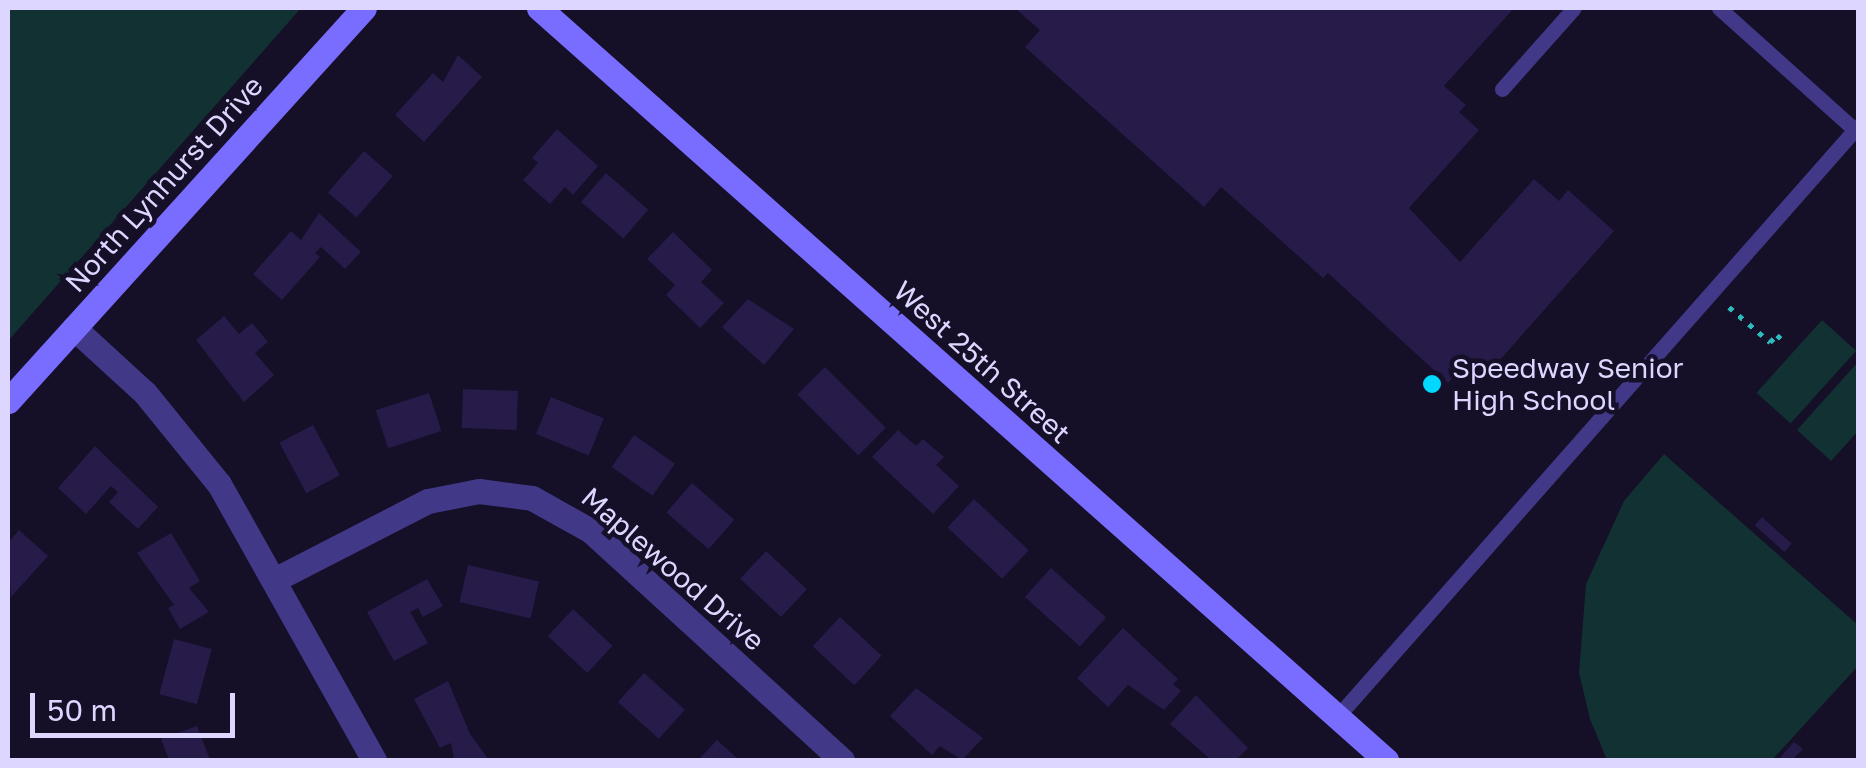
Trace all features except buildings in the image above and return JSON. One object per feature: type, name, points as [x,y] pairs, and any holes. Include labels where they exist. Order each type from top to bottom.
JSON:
[{"type":"street","name":"North Lynhurst Drive","points":[[8,401],[364,8]]},
{"type":"street","name":"West 25th Street","points":[[539,8],[1386,760]]},
{"type":"street","points":[[74,328],[132,380],[201,460],[274,580],[374,760]]},
{"type":"street","name":"Maplewood Drive","points":[[274,580],[428,502],[480,491],[532,498],[591,531],[842,760]]},
{"type":"lane","points":[[1502,89],[1574,8]]},
{"type":"lane","points":[[1337,717],[1857,128],[1719,8]]},
{"type":"path","points":[[1729,307],[1770,342],[1777,335],[1786,343]]},
{"type":"green space","points":[[8,8],[301,8],[8,341]]},
{"type":"green space","points":[[1822,320],[1856,351],[1791,424],[1756,393]]},
{"type":"green space","points":[[1858,362],[1858,431],[1831,461],[1797,430]]},
{"type":"green space","points":[[1664,454],[1858,625],[1858,666],[1772,760],[1607,760],[1590,719],[1579,673],[1586,584],[1624,501]]},
{"type":"place","name":"Speedway Senior High School","points":[[1432,384]]}]
